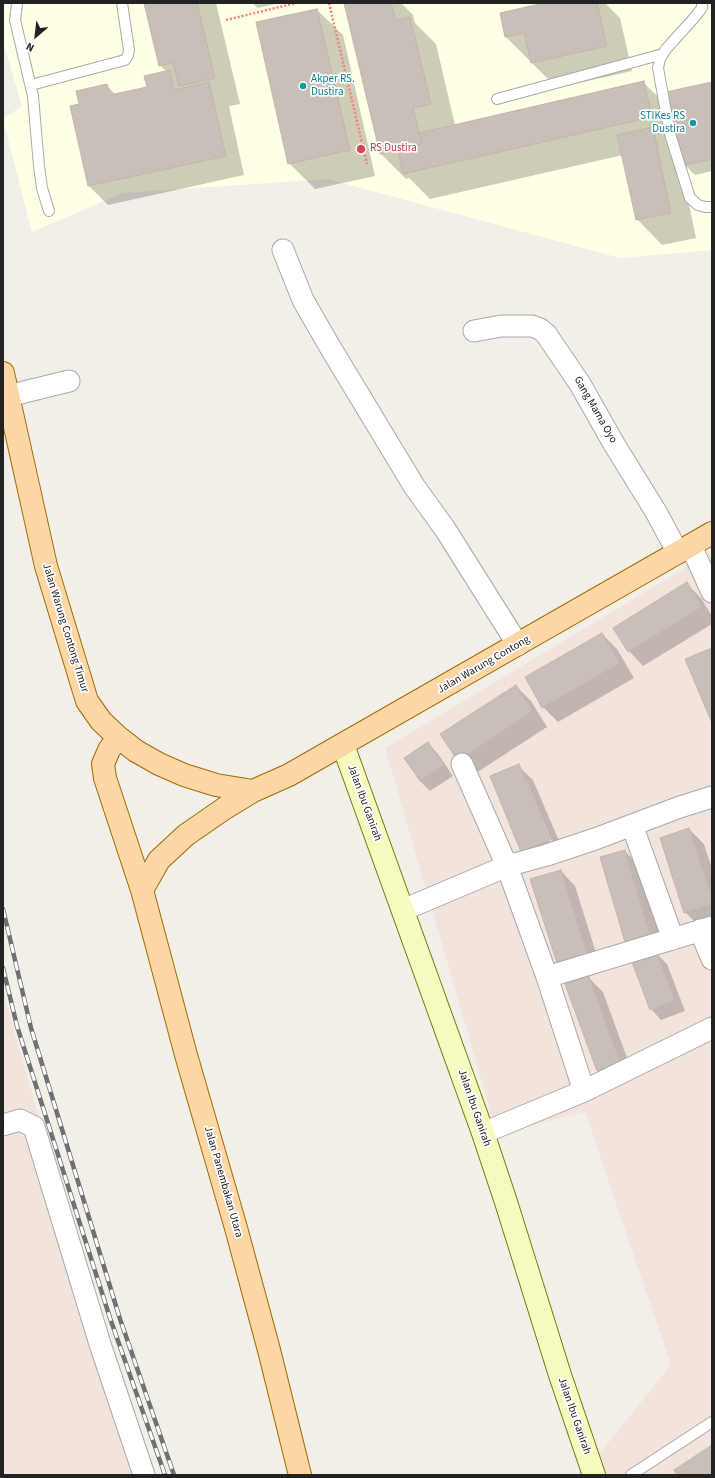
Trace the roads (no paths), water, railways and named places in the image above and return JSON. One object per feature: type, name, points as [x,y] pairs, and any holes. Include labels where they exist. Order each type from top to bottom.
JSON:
[{"type":"main road","name":"Jalan Warung Contong Timur","points":[[3,373],[46,566],[87,701],[101,721],[118,737]]},
{"type":"main road","name":"Jalan Warung Contong","points":[[142,890],[159,860],[186,835],[225,808],[343,745],[685,550],[712,533]]},
{"type":"main road","points":[[142,890],[105,778],[104,764],[118,737],[136,751],[159,764],[184,775],[216,785],[253,792]]},
{"type":"main road","name":"Jalan Ibu Ganirah","points":[[343,745],[483,1134],[506,1202],[560,1375],[594,1475]]},
{"type":"main road","name":"Jalan Panembakan Utara","points":[[142,890],[186,1055],[238,1235],[269,1350],[300,1475]]},
{"type":"street","points":[[283,250],[303,300],[330,347],[414,486],[450,536],[518,645]]},
{"type":"street","name":"Gang Mama Oyo","points":[[474,331],[501,326],[532,326],[540,329],[546,334],[580,384],[614,444],[656,512],[685,550],[712,592]]},
{"type":"street","points":[[8,396],[69,381]]},
{"type":"street","points":[[462,764],[507,866],[547,977],[584,1091]]},
{"type":"street","points":[[403,910],[507,866],[561,850],[712,797]]},
{"type":"street","points":[[632,825],[673,939]]},
{"type":"street","points":[[547,977],[706,929],[712,959]]},
{"type":"street","points":[[483,1134],[584,1091],[712,1028]]},
{"type":"street","points":[[3,1125],[20,1120],[34,1127],[100,1344],[144,1475]]},
{"type":"lane","points":[[30,85],[125,60],[129,50],[122,3]]},
{"type":"lane","points":[[702,3],[702,8],[663,54],[658,68],[670,134],[690,198],[698,205],[712,207]]},
{"type":"lane","points":[[18,4],[15,20],[30,85],[42,188],[49,212]]},
{"type":"lane","points":[[497,99],[663,54]]},
{"type":"lane","points":[[631,1475],[712,1422]]},
{"type":"railway","points":[[3,909],[31,1028],[120,1319],[174,1475]]},
{"type":"railway","points":[[3,968],[17,1026],[110,1318],[165,1475]]},
{"type":"place","name":"Akper RS. Dustira","points":[[303,86]]},
{"type":"place","name":"STIKes RS Dustira","points":[[693,123]]},
{"type":"place","name":"RS Dustira","points":[[361,149]]}]
